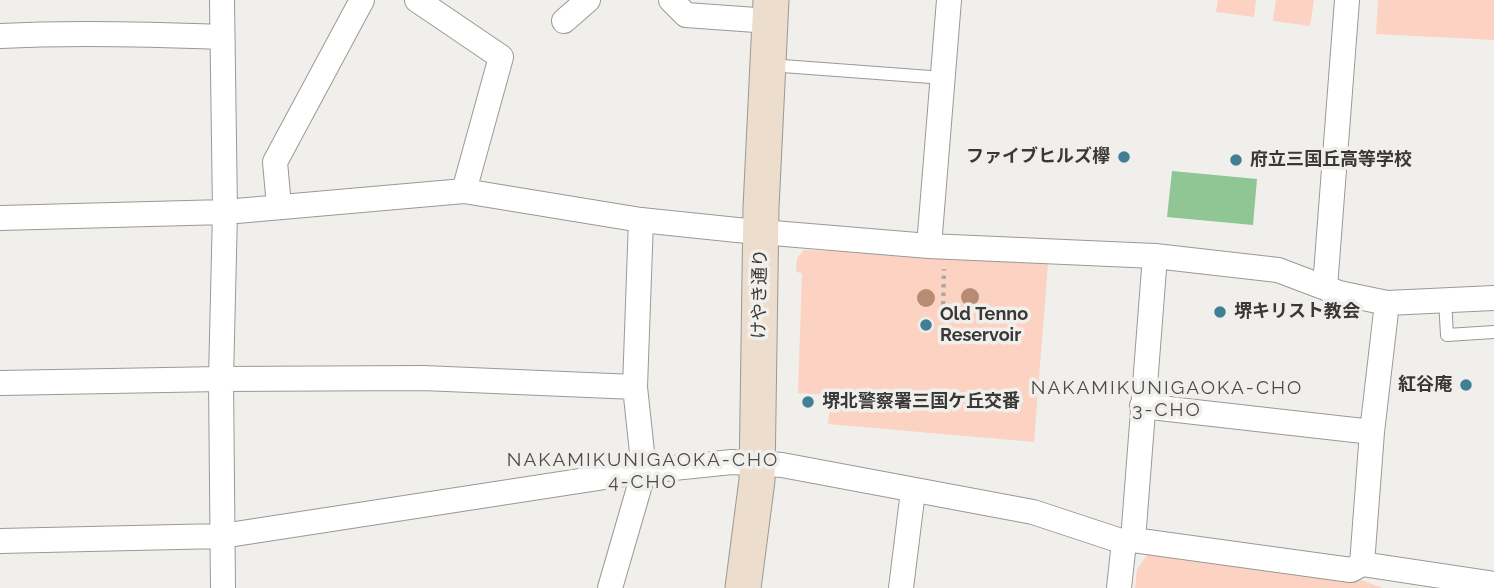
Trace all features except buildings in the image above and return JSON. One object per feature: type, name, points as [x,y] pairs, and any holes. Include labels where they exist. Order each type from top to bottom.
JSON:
[{"type":"street","points":[[222,0],[225,212],[221,379],[223,588]]},
{"type":"street","points":[[279,206],[275,162],[362,0]]},
{"type":"street","points":[[417,0],[501,57],[464,191]]},
{"type":"street","points":[[564,21],[588,0]]},
{"type":"street","points":[[671,0],[686,15],[770,10]]},
{"type":"street","points":[[929,246],[949,0]]},
{"type":"street","points":[[1325,287],[1347,0]]},
{"type":"street","name":"けやき通り","points":[[743,588],[757,480],[761,232],[770,10]]},
{"type":"street","points":[[0,36],[129,33],[221,37]]},
{"type":"street","points":[[0,218],[225,212],[464,191],[641,220],[761,232],[929,246],[1155,256],[1278,270],[1353,296],[1387,303],[1494,298]]},
{"type":"street","points":[[610,588],[644,471],[635,387],[641,220]]},
{"type":"street","points":[[1119,588],[1128,541],[1155,256]]},
{"type":"street","points":[[1362,564],[1372,432],[1387,303]]},
{"type":"street","points":[[0,383],[423,378],[635,387]]},
{"type":"street","points":[[1142,406],[1372,432]]},
{"type":"street","points":[[0,541],[222,536],[644,471],[732,461],[782,465],[1033,512],[1128,541],[1351,570],[1362,564],[1494,584]]},
{"type":"street","points":[[901,588],[914,491]]},
{"type":"lane","points":[[767,65],[943,78]]},
{"type":"lane","points":[[1445,300],[1447,335],[1494,332]]},
{"type":"path","points":[[943,313],[944,284]]},
{"type":"shaded area","points":[[1218,0],[1256,0],[1254,17],[1216,12]]},
{"type":"shaded area","points":[[1276,0],[1314,0],[1310,26],[1273,21]]},
{"type":"shaded area","points":[[1378,0],[1494,0],[1494,40],[1376,34]]},
{"type":"shaded area","points":[[1172,171],[1257,179],[1253,225],[1167,217]]},
{"type":"shaded area","points":[[804,250],[1048,264],[1034,442],[828,424],[831,395],[798,393],[802,273],[796,272],[797,258]]},
{"type":"shaded area","points":[[1147,555],[1204,555],[1361,580],[1383,588],[1135,588],[1137,569]]},
{"type":"place","name":"ファイブヒルズ欅","points":[[1124,157]]},
{"type":"place","name":"府立三国丘高等学校","points":[[1236,160]]},
{"type":"place","name":"堺キリスト教会","points":[[1220,312]]},
{"type":"place","name":"Old Tenno Reservoir","points":[[926,325]]},
{"type":"place","name":"紅谷庵","points":[[1466,385]]},
{"type":"place","name":"堺北警察署三国ケ丘交番","points":[[808,402]]},
{"type":"district","name":"NAKAMIKUNIGAOKA-CHO 3-CHO","points":[[1167,399]]},
{"type":"district","name":"NAKAMIKUNIGAOKA-CHO 4-CHO","points":[[643,471]]}]
